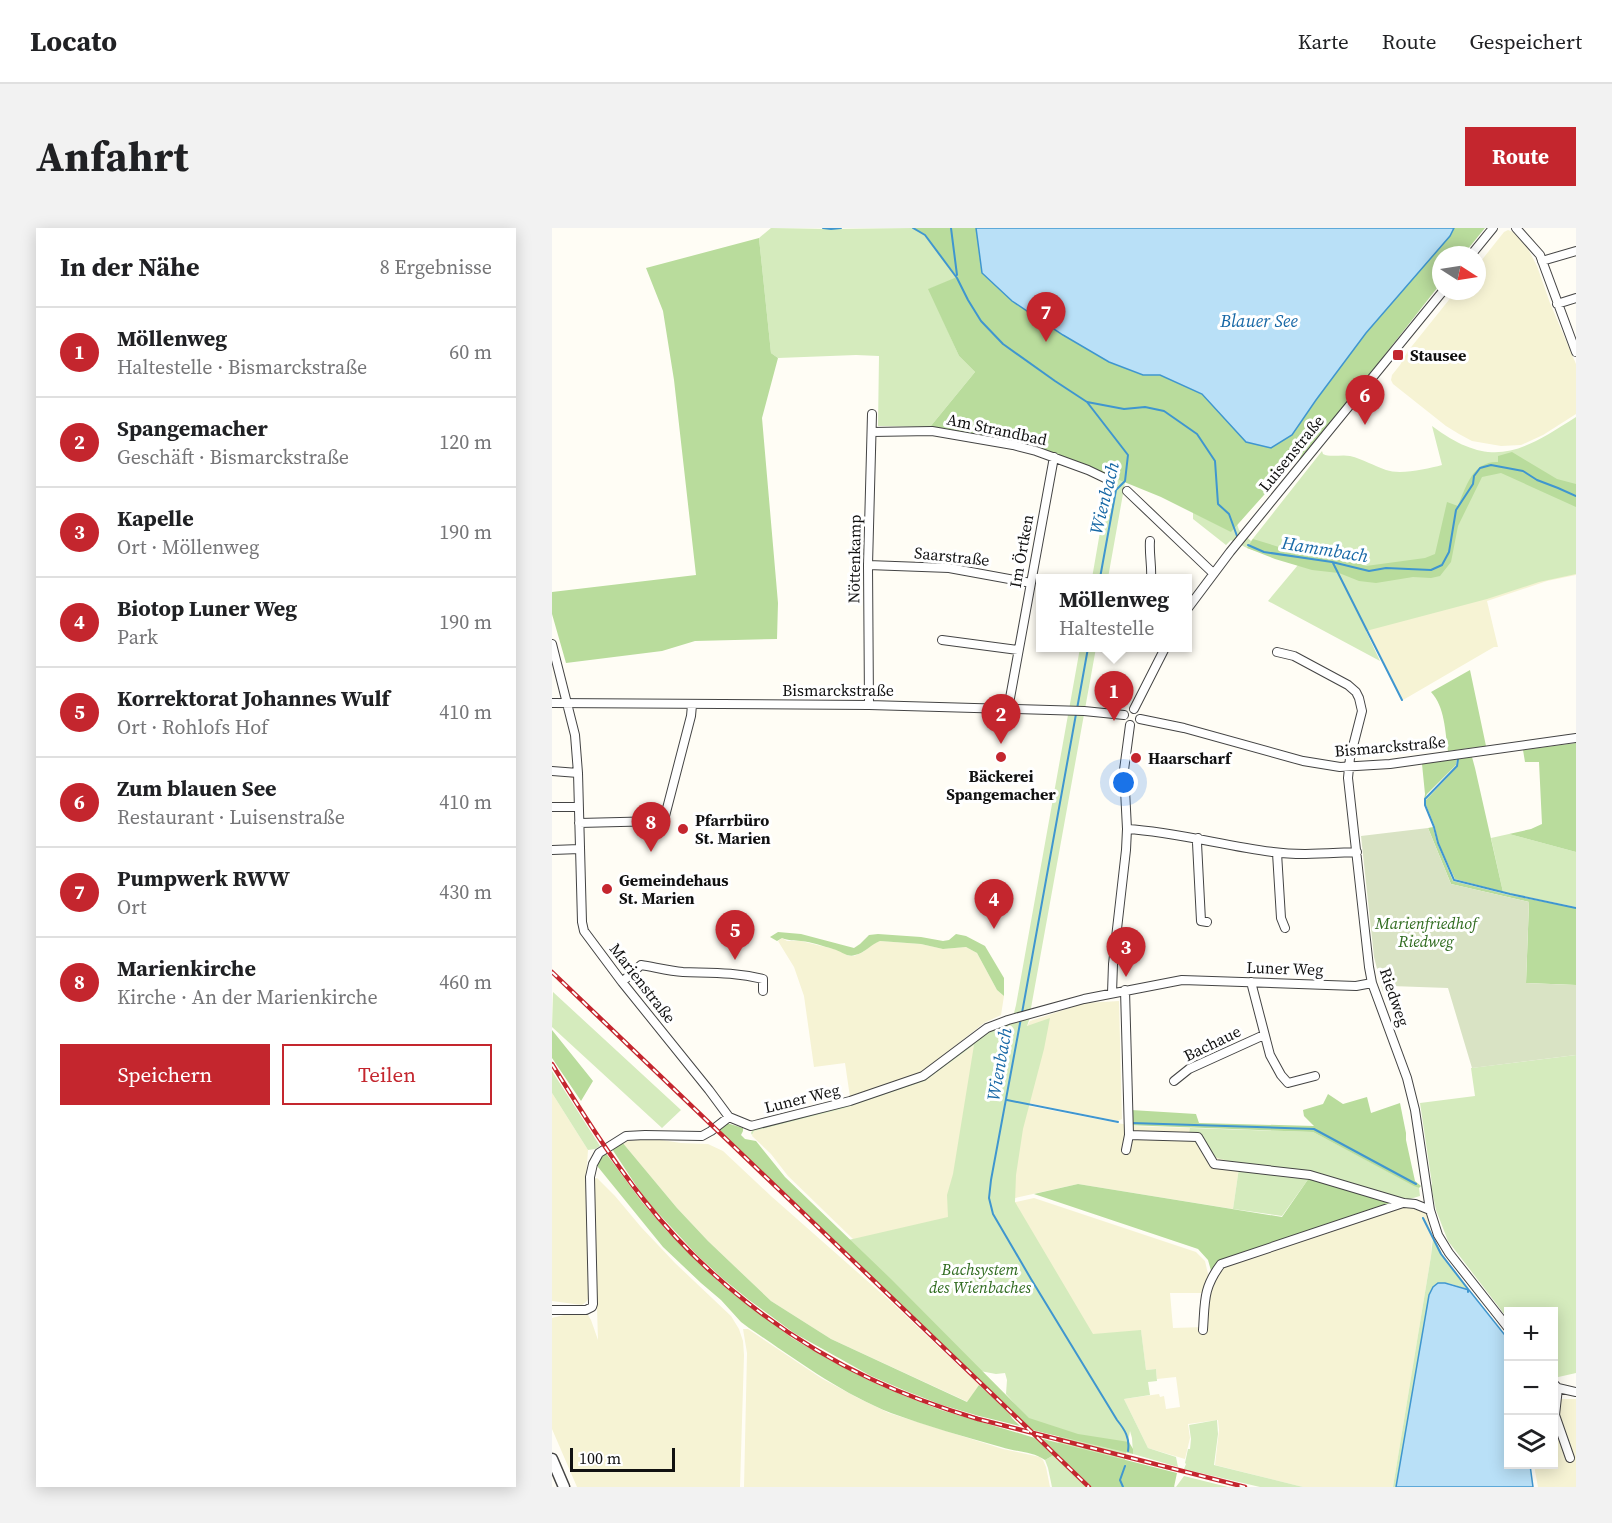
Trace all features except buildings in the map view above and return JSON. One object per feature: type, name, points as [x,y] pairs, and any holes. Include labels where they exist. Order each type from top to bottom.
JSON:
[{"type":"street","points":[[1479,246],[1493,228]]},
{"type":"street","points":[[1516,228],[1540,255],[1576,351]]},
{"type":"street","points":[[1542,261],[1576,251]]},
{"type":"street","points":[[1557,304],[1576,298]]},
{"type":"street","name":"Luisenstraße","points":[[1192,603],[1234,546],[1436,300]]},
{"type":"street","name":"Nöttenkamp","points":[[869,705],[868,565],[872,414]]},
{"type":"street","name":"Am Strandbad","points":[[872,432],[932,431],[1013,445],[1036,451],[1110,481]]},
{"type":"street","name":"Im Örtken","points":[[1008,709],[1054,458]]},
{"type":"street","points":[[1127,491],[1214,573]]},
{"type":"street","points":[[1150,541],[1151,574]]},
{"type":"street","name":"Saarstraße","points":[[868,565],[949,568],[1031,583]]},
{"type":"street","points":[[942,639],[1018,650]]},
{"type":"street","name":"Marienstraße","points":[[552,645],[574,728],[584,931],[729,1117]]},
{"type":"street","points":[[1134,709],[1160,652]]},
{"type":"street","name":"Riedweg","points":[[1277,652],[1294,656],[1348,686],[1356,692],[1361,704],[1362,711],[1348,767],[1348,778],[1372,983],[1407,1078],[1415,1110],[1430,1210],[1438,1235],[1449,1253],[1504,1323]]},
{"type":"street","name":"Bismarckstraße","points":[[552,703],[869,705],[1084,711],[1124,715]]},
{"type":"street","points":[[579,823],[664,820],[692,705]]},
{"type":"street","points":[[1134,709],[1139,713],[1140,719],[1137,724],[1130,725],[1125,721],[1124,715],[1128,710],[1134,709]]},
{"type":"street","name":"Bismarckstraße","points":[[1140,719],[1303,761],[1348,767],[1411,761],[1576,738]]},
{"type":"street","points":[[1112,993],[1113,964],[1126,850],[1124,770],[1130,725]]},
{"type":"street","points":[[552,771],[578,773]]},
{"type":"street","points":[[552,807],[579,807]]},
{"type":"street","points":[[1127,829],[1158,831],[1277,853],[1356,852]]},
{"type":"street","points":[[1198,838],[1201,921],[1207,922]]},
{"type":"street","points":[[552,850],[580,849]]},
{"type":"street","points":[[1277,853],[1281,918],[1285,928]]},
{"type":"street","points":[[622,982],[641,965],[682,972],[742,974],[763,979],[763,992]]},
{"type":"street","name":"Luner Weg","points":[[729,1117],[751,1126],[839,1104],[923,1076],[987,1028],[1013,1018],[1125,990],[1182,980],[1356,986],[1372,983]]},
{"type":"street","points":[[1251,982],[1270,1055],[1281,1075],[1288,1083],[1315,1076]]},
{"type":"street","points":[[1125,990],[1129,1135],[1125,1150]]},
{"type":"street","name":"Bachaue","points":[[1174,1081],[1189,1069],[1264,1035]]},
{"type":"street","points":[[552,1310],[586,1310],[593,1304],[590,1177],[599,1153],[626,1136],[702,1136],[729,1117]]},
{"type":"street","points":[[1129,1135],[1198,1137],[1214,1164],[1310,1175],[1430,1210]]},
{"type":"street","points":[[1415,1204],[1428,1198]]},
{"type":"street","points":[[1203,1330],[1206,1293],[1211,1277],[1221,1264],[1404,1203]]},
{"type":"street","points":[[1558,1387],[1576,1392]]},
{"type":"street","points":[[1558,1426],[1570,1458]]},
{"type":"street","points":[[552,1459],[564,1487]]},
{"type":"green space","points":[[771,228],[913,228],[925,235],[957,278],[929,289],[959,356],[975,372],[930,427],[878,426],[879,356],[778,358],[771,353],[759,238]]},
{"type":"green space","points":[[913,228],[976,228],[982,273],[1013,301],[1063,335],[1109,362],[1143,375],[1160,375],[1202,394],[1221,413],[1292,435],[1366,333],[1432,257],[1432,294],[1314,445],[1298,462],[1303,451],[1231,532],[1161,497],[1036,446],[930,427],[975,372],[959,356],[928,289],[957,277],[925,235]]},
{"type":"green space","points":[[1454,228],[1485,228],[1470,246],[1441,246]]},
{"type":"green space","points":[[1508,230],[1513,232],[1527,247],[1537,266],[1576,364],[1576,414],[1543,435],[1521,445],[1501,446],[1472,441],[1459,434],[1393,384],[1391,380],[1408,351],[1449,300],[1486,300],[1486,255]]},
{"type":"green space","points":[[759,238],[771,353],[778,358],[762,418],[778,603],[777,639],[695,641],[662,651],[566,663],[552,614],[552,592],[696,575],[674,380],[663,311],[646,268]]},
{"type":"green space","points":[[1576,417],[1576,574],[1539,582],[1487,599],[1366,631],[1380,661],[1268,601],[1298,565],[1247,548],[1231,540],[1226,545],[1193,519],[1193,510],[1126,477],[1109,574],[1093,574],[1108,486],[1114,469],[1237,524],[1239,530],[1251,541],[1322,451],[1326,455],[1355,457],[1392,471],[1414,471],[1442,465],[1432,426],[1453,440],[1489,452],[1505,452],[1521,447],[1556,430]]},
{"type":"green space","points":[[1512,452],[1557,479],[1576,484],[1576,507],[1501,473],[1482,477],[1458,526],[1451,562],[1440,576],[1413,577],[1376,583],[1359,581],[1339,573],[1312,570],[1247,548],[1253,539],[1308,556],[1337,557],[1366,566],[1425,558],[1435,554],[1447,502],[1458,506],[1476,470],[1489,463],[1498,462],[1498,456]]},
{"type":"green space","points":[[1576,525],[1576,575],[1547,581],[1487,601],[1498,647],[1494,647],[1403,700],[1339,573]]},
{"type":"green space","name":"Bachsystem des Wienbaches","points":[[1079,652],[1095,652],[1032,1012],[1027,1026],[1050,1018],[1023,1129],[1016,1175],[1015,1202],[1093,1334],[1141,1330],[1146,1370],[1156,1369],[1157,1381],[1148,1382],[1150,1395],[1124,1399],[1148,1448],[1176,1457],[1178,1467],[1133,1454],[1130,1431],[1124,1466],[1152,1482],[1176,1487],[1052,1487],[1045,1460],[1054,1455],[1057,1457],[1059,1436],[1031,1422],[1006,1394],[1005,1373],[980,1371],[844,1241],[948,1217],[947,1195],[953,1174],[974,1045],[925,1081],[845,1108],[754,1131],[752,1135],[751,1133],[756,1128],[831,1110],[922,1080],[993,1028],[1012,1021]]},
{"type":"green space","points":[[1470,670],[1486,746],[1448,751],[1442,712],[1431,692]]},
{"type":"green space","points":[[1576,743],[1576,852],[1509,834],[1542,824],[1539,762],[1525,762],[1523,750]]},
{"type":"green space","points":[[1472,757],[1503,892],[1455,879],[1438,842],[1426,805],[1426,800],[1457,767],[1458,759]]},
{"type":"green space","points":[[1457,759],[1456,765],[1427,794],[1424,800],[1422,764]]},
{"type":"green space","points":[[1433,827],[1437,843],[1453,881],[1576,908],[1576,985],[1526,983],[1529,902],[1451,884],[1428,828]]},
{"type":"green space","name":"Marienfriedhof Riedweg","points":[[1428,828],[1451,884],[1529,902],[1526,983],[1576,985],[1576,1055],[1472,1068],[1448,988],[1391,986],[1383,992],[1374,957],[1361,836]]},
{"type":"green space","points":[[1509,834],[1576,852],[1576,907],[1503,892],[1491,838]]},
{"type":"green space","points":[[778,932],[801,934],[854,948],[869,935],[878,934],[943,941],[949,940],[956,934],[966,936],[985,946],[1004,978],[1004,996],[997,990],[977,953],[966,947],[943,949],[921,944],[880,941],[850,956],[813,943],[782,938],[777,941],[770,937]]},
{"type":"green space","points":[[782,938],[787,941],[801,941],[838,950],[849,956],[863,952],[880,941],[921,944],[943,949],[966,947],[977,953],[997,990],[1004,996],[1001,1015],[984,1023],[922,1072],[850,1097],[845,1063],[814,1067],[804,996],[794,967],[778,941]]},
{"type":"green space","points":[[553,992],[681,1110],[662,1128],[552,1027]]},
{"type":"green space","points":[[1119,1001],[1122,1119],[1118,1121],[1009,1099],[1022,1035],[1030,1021],[1085,1003]]},
{"type":"green space","points":[[552,1030],[593,1081],[581,1101],[552,1058]]},
{"type":"green space","points":[[984,1038],[1008,1368],[986,1368],[788,1176],[771,1154],[752,1136],[754,1131],[845,1108],[925,1081]]},
{"type":"green space","points":[[1576,1055],[1576,1373],[1558,1377],[1558,1307],[1504,1307],[1504,1314],[1448,1241],[1436,1210],[1420,1103],[1475,1096],[1471,1068]]},
{"type":"green space","points":[[552,1071],[600,1146],[595,1149],[588,1150],[552,1093]]},
{"type":"green space","points":[[552,1093],[588,1150],[586,1179],[589,1297],[582,1305],[552,1301]]},
{"type":"green space","points":[[1328,1094],[1343,1104],[1367,1097],[1371,1113],[1400,1103],[1415,1181],[1421,1186],[1419,1188],[1313,1132],[1126,1125],[1131,1110],[1196,1114],[1199,1123],[1314,1126],[1304,1116],[1303,1110],[1323,1104]]},
{"type":"green space","points":[[1008,1102],[1133,1126],[1190,1128],[1190,1135],[1235,1163],[1239,1168],[1233,1209],[1078,1184],[993,1203]]},
{"type":"green space","points":[[723,1124],[743,1128],[741,1135],[745,1139],[756,1141],[785,1177],[891,1279],[1029,1418],[1078,1434],[1129,1442],[1133,1454],[1032,1430],[720,1131],[719,1128]]},
{"type":"green space","points":[[1190,1128],[1313,1132],[1419,1188],[1420,1196],[1403,1201],[1310,1174],[1235,1163],[1204,1154],[1189,1134]]},
{"type":"green space","points":[[648,1138],[708,1144],[723,1151],[890,1301],[979,1385],[968,1402],[831,1339],[771,1301],[677,1208],[622,1142]]},
{"type":"green space","points":[[622,1142],[677,1208],[771,1301],[831,1339],[967,1402],[979,1385],[1008,1411],[1020,1426],[942,1405],[906,1391],[871,1376],[794,1333],[722,1278],[697,1255],[645,1199],[612,1149]]},
{"type":"green space","points":[[605,1152],[667,1231],[720,1283],[792,1338],[870,1381],[905,1396],[941,1410],[1035,1438],[1054,1455],[1045,1460],[1035,1455],[1007,1449],[891,1413],[854,1396],[801,1363],[741,1322],[721,1300],[663,1247],[598,1167],[602,1153]]},
{"type":"green space","points":[[1239,1168],[1309,1178],[1282,1216],[1233,1209]]},
{"type":"green space","points":[[597,1178],[675,1263],[731,1316],[739,1329],[744,1355],[740,1487],[577,1487],[552,1429],[552,1318],[564,1315],[588,1315],[598,1340],[593,1179]]},
{"type":"green space","points":[[1309,1178],[1396,1203],[1219,1263],[1212,1274],[1208,1260],[1198,1249],[1034,1194],[1078,1184],[1282,1217]]},
{"type":"green space","points":[[1034,1198],[1196,1252],[1205,1261],[1209,1278],[1203,1293],[1170,1293],[1173,1328],[1205,1327],[1208,1294],[1222,1266],[1401,1206],[1426,1212],[1432,1237],[1431,1256],[1393,1487],[1303,1487],[1215,1465],[1218,1420],[1188,1424],[1190,1438],[1185,1459],[1148,1448],[1124,1399],[1159,1394],[1160,1397],[1164,1396],[1166,1409],[1180,1407],[1176,1377],[1157,1379],[1156,1369],[1146,1370],[1141,1331],[1071,1336],[994,1207]]},
{"type":"green space","points":[[1433,1237],[1444,1257],[1469,1290],[1442,1283],[1437,1285],[1429,1295],[1396,1487],[1393,1487],[1431,1256]]},
{"type":"green space","points":[[743,1329],[748,1329],[821,1378],[889,1413],[1003,1449],[1040,1457],[1046,1467],[1050,1487],[744,1487],[747,1353]]},
{"type":"green space","points":[[1558,1399],[1576,1399],[1576,1487],[1538,1487],[1535,1469],[1558,1469]]},
{"type":"green space","points":[[1217,1420],[1218,1434],[1214,1465],[1303,1487],[1260,1487],[1184,1469],[1188,1449],[1190,1449],[1189,1425]]},
{"type":"green space","points":[[1041,1440],[1177,1473],[1174,1487],[1092,1487]]},
{"type":"green space","points":[[1184,1476],[1228,1487],[1176,1487]]},
{"type":"water","name":"Blauer See","points":[[976,228],[1454,228],[1441,246],[1432,246],[1432,257],[1366,333],[1292,435],[1271,448],[1246,442],[1202,394],[1160,375],[1143,375],[1109,362],[1063,335],[1012,301],[982,273]]},
{"type":"water","points":[[1438,1283],[1445,1283],[1469,1290],[1504,1334],[1504,1469],[1531,1469],[1533,1487],[1396,1487],[1429,1295]]},
{"type":"waterway","name":"Hammbach","points":[[823,228],[841,228]]},
{"type":"waterway","name":"Hammbach","points":[[913,228],[925,235],[957,278],[981,321],[1003,344],[1087,402],[1124,409],[1145,407],[1164,411],[1197,434],[1215,461],[1218,504],[1229,514],[1237,536]]},
{"type":"waterway","points":[[951,228],[957,275]]},
{"type":"waterway","name":"Wienbach","points":[[1087,402],[1128,455],[1125,481],[1116,490],[1101,574]]},
{"type":"waterway","name":"Hammbach","points":[[1248,545],[1264,552],[1332,562],[1369,571],[1386,568],[1431,570],[1442,565],[1449,552],[1456,510],[1473,484],[1474,476],[1480,468],[1491,465],[1523,471],[1537,480],[1576,496]]},
{"type":"waterway","points":[[1333,563],[1402,700]]},
{"type":"waterway","name":"Wienbach","points":[[1077,709],[1087,652]]},
{"type":"waterway","name":"Wienbach","points":[[1022,1013],[1076,714]]},
{"type":"waterway","points":[[1458,759],[1457,766],[1425,799],[1438,843],[1454,880],[1576,908]]},
{"type":"waterway","name":"Wienbach","points":[[1021,1018],[989,1198],[993,1214],[1125,1431],[1128,1438],[1128,1451]]},
{"type":"waterway","points":[[1007,1100],[1118,1122]]},
{"type":"waterway","points":[[1132,1123],[1314,1129],[1416,1184]]},
{"type":"waterway","points":[[1423,1218],[1441,1254],[1468,1292]]},
{"type":"waterway","name":"Wienbach","points":[[1123,1487],[1120,1480],[1125,1466]]},
{"type":"railway","points":[[552,972],[1089,1487]]},
{"type":"railway","points":[[552,1064],[619,1167],[667,1228],[719,1279],[776,1324],[807,1344],[871,1379],[950,1410],[1245,1487]]},
{"type":"place","name":"Pumpwerk RWW","points":[[1046,342]]},
{"type":"place","name":"Stausee","points":[[1398,355]]},
{"type":"place","name":"Zum blauen See","points":[[1365,425]]},
{"type":"place","name":"Möllenweg","points":[[1114,721]]},
{"type":"place","name":"Spangemacher","points":[[1001,744]]},
{"type":"place","name":"Bäckerei Spangemacher","points":[[1001,757]]},
{"type":"place","name":"Haarscharf","points":[[1136,758]]},
{"type":"place","name":"Pfarrbüro St. Marien","points":[[683,829]]},
{"type":"place","name":"Marienkirche","points":[[651,852]]},
{"type":"place","name":"Gemeindehaus St. Marien","points":[[607,889]]},
{"type":"place","name":"Biotop Luner Weg","points":[[994,929]]},
{"type":"place","name":"Korrektorat Johannes Wulf","points":[[735,960]]},
{"type":"place","name":"Kapelle","points":[[1126,977]]}]
